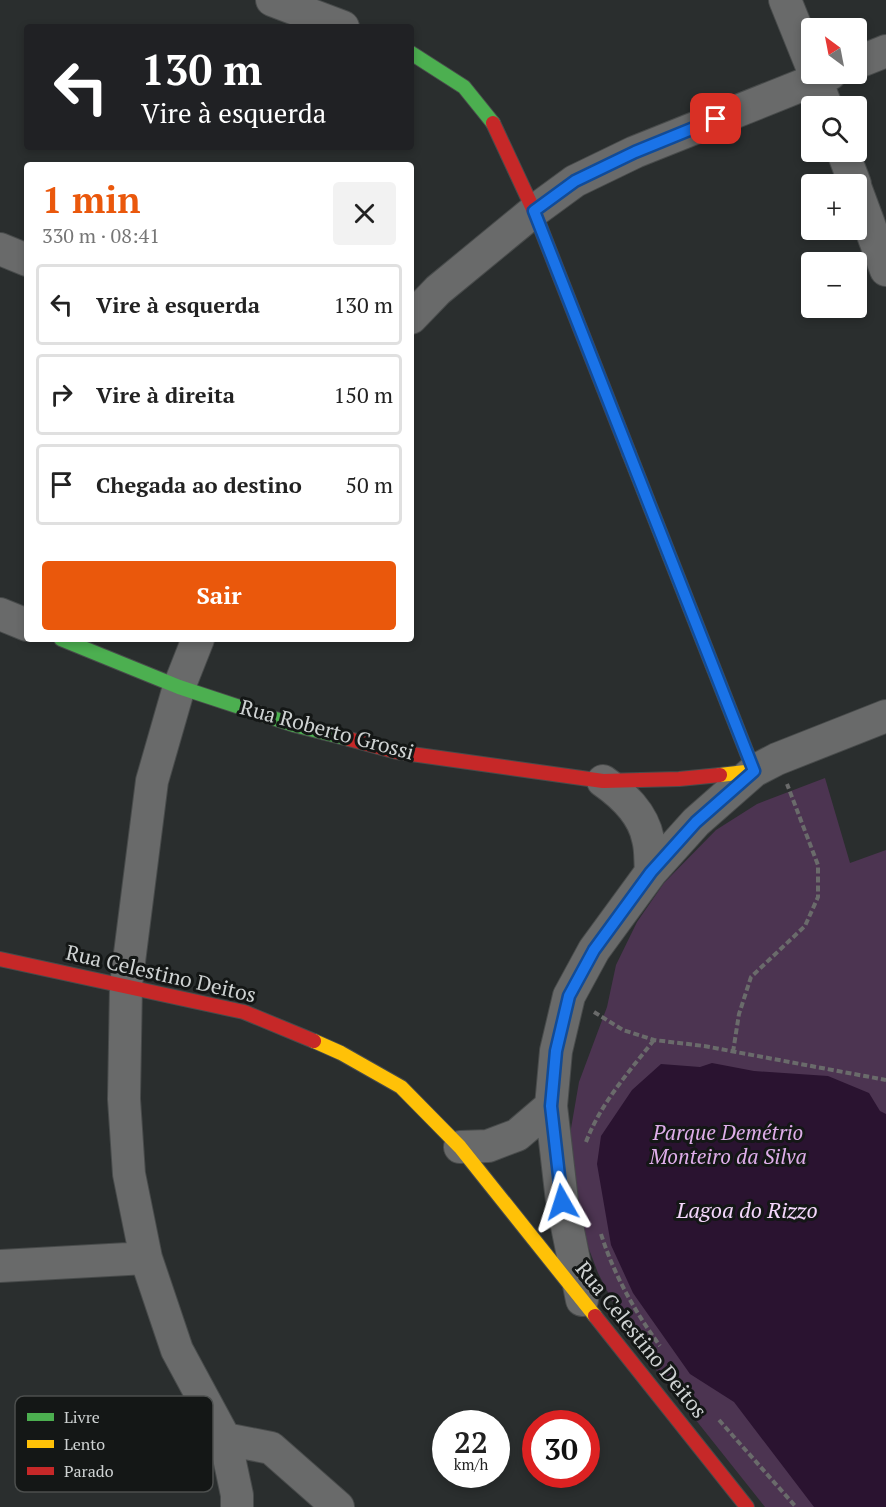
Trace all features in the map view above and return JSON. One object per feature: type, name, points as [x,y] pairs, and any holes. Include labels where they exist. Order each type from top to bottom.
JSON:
[{"type":"street","points":[[272,0],[335,24]]},
{"type":"street","points":[[785,0],[801,37]]},
{"type":"street","points":[[867,59],[886,51]]},
{"type":"street","points":[[414,55],[465,87],[494,124],[534,211],[766,765]]},
{"type":"street","points":[[414,315],[438,290],[534,211],[575,181],[635,152],[810,84]]},
{"type":"street","points":[[867,219],[886,270]]},
{"type":"street","points":[[0,249],[24,259]]},
{"type":"street","points":[[0,614],[24,624]]},
{"type":"street","name":"Rua Roberto Grossi","points":[[68,642],[179,687],[294,725],[397,752],[603,781],[679,779],[766,765]]},
{"type":"street","points":[[197,642],[179,687],[152,781],[126,985],[124,1099],[129,1174],[146,1258],[177,1350],[202,1396]]},
{"type":"street","points":[[582,1300],[562,1202],[551,1106],[556,1051],[569,996],[594,950],[651,872],[696,822],[766,765],[886,716]]},
{"type":"street","name":"Rua Roberto Grossi","points":[[603,781],[624,796],[639,816],[648,837],[651,872]]},
{"type":"street","name":"Rua Celestino Deitos","points":[[0,959],[244,1012],[341,1053],[401,1087],[460,1147],[747,1507]]},
{"type":"street","points":[[460,1147],[488,1146],[517,1135],[551,1106]]},
{"type":"street","points":[[0,1266],[146,1258]]},
{"type":"street","points":[[213,1417],[225,1439],[237,1495],[237,1507]]},
{"type":"street","points":[[225,1439],[271,1448],[338,1507]]},
{"type":"path","points":[[733,1052],[739,1014],[751,977],[805,926],[819,897],[818,865],[766,765]]},
{"type":"path","points":[[569,996],[622,1030],[654,1040],[704,1046],[886,1080]]},
{"type":"path","points":[[584,1147],[596,1118],[654,1040]]},
{"type":"path","points":[[598,1227],[607,1255],[624,1290],[643,1323],[664,1352]]},
{"type":"path","points":[[718,1419],[796,1507]]},
{"type":"green space","name":"Parque Demétrio Monteiro da Silva","points":[[825,778],[850,863],[886,850],[886,1507],[765,1507],[633,1341],[598,1273],[575,1212],[569,1140],[579,1082],[607,1007],[616,965],[637,922],[664,883],[716,830],[757,804]]},
{"type":"water","name":"Lagoa do Rizzo","points":[[712,1063],[754,1071],[828,1076],[869,1093],[880,1111],[886,1114],[886,1507],[814,1507],[734,1402],[690,1374],[633,1293],[611,1245],[597,1164],[601,1136],[632,1090],[661,1064],[700,1067]]},
{"type":"traffic: fast","points":[[414,55],[464,87],[493,123]]},
{"type":"traffic: fast","points":[[68,642],[179,687],[294,725],[349,739]]},
{"type":"traffic: slow","points":[[629,453],[754,771],[720,775]]},
{"type":"traffic: slow","points":[[314,1041],[341,1053],[401,1087],[460,1147],[595,1316]]},
{"type":"traffic: jam","points":[[493,123],[534,211],[629,453]]},
{"type":"traffic: jam","points":[[349,739],[397,752],[603,781],[679,779],[720,775]]},
{"type":"traffic: jam","points":[[0,959],[244,1012],[314,1041]]},
{"type":"traffic: jam","points":[[595,1316],[747,1507]]},
{"type":"route","points":[[562,1202],[551,1106],[556,1051],[569,996],[594,950],[651,872],[696,822],[754,771],[534,211],[575,181],[635,152],[716,119]]}]
